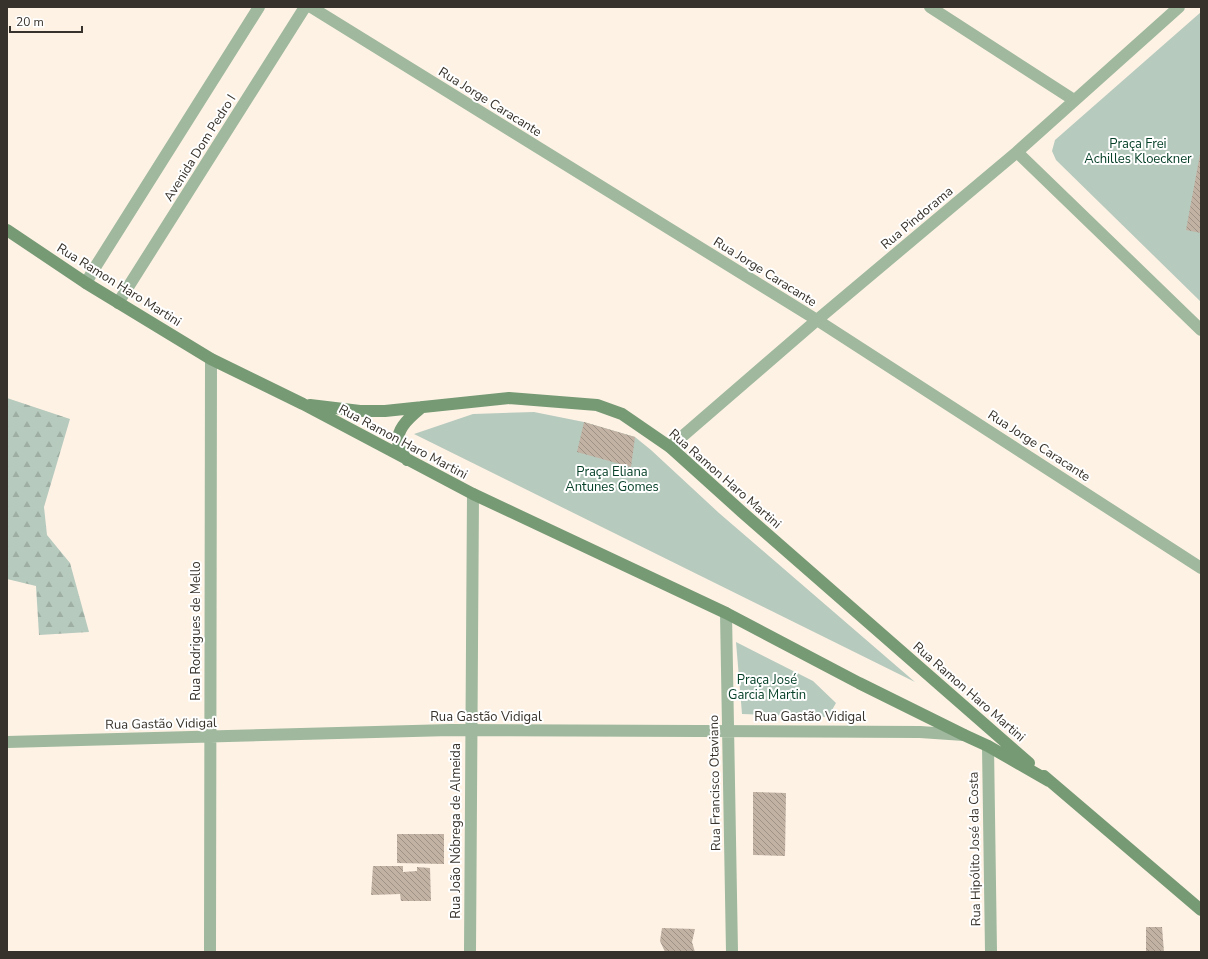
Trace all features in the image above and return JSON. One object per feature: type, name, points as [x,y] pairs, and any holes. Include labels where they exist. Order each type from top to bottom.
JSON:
[{"type":"main road","name":"Rua Ramon Haro Martini","points":[[7,230],[86,283],[211,359],[303,404],[473,494],[726,613],[852,679],[988,746],[1049,781]]},
{"type":"main road","name":"Rua Ramon Haro Martini","points":[[303,404],[360,411],[385,411],[509,398],[597,405],[622,414],[670,447],[1049,781],[1201,910]]},
{"type":"main road","points":[[407,460],[400,448],[398,439],[401,428],[408,418],[422,407]]},
{"type":"street","name":"Avenida Dom Pedro I","points":[[86,283],[259,7]]},
{"type":"street","name":"Avenida Dom Pedro I","points":[[118,303],[305,7]]},
{"type":"street","name":"Rua Jorge Caracante","points":[[311,7],[817,320],[1201,568]]},
{"type":"street","points":[[930,7],[1074,100]]},
{"type":"street","name":"Rua Pindorama","points":[[670,447],[817,320],[1017,152],[1179,7]]},
{"type":"street","points":[[1017,152],[1201,330]]},
{"type":"street","name":"Rua Rodrigues de Mello","points":[[210,952],[211,359]]},
{"type":"street","name":"Rua João Nóbrega de Almeida","points":[[470,952],[473,494]]},
{"type":"street","name":"Rua Francisco Otaviano","points":[[726,613],[732,952]]},
{"type":"street","name":"Rua Gastão Vidigal","points":[[7,742],[471,730],[920,732],[964,735]]},
{"type":"street","name":"Rua Hipólito José da Costa","points":[[988,746],[991,952]]},
{"type":"green space","name":"Praça Frei Achilles Kloeckner","points":[[1201,12],[1201,302],[1056,160],[1052,151],[1055,140]]},
{"type":"green space","points":[[7,398],[70,419],[44,507],[47,535],[70,563],[89,632],[39,635],[36,586],[7,579]]},
{"type":"green space","name":"Praça Eliana Antunes Gomes","points":[[534,412],[584,422],[635,437],[719,513],[915,682],[414,434],[473,414]]},
{"type":"green space","name":"Praça José Garcia Martin","points":[[736,642],[813,681],[836,703],[828,717],[742,714]]},
{"type":"building","points":[[1201,154],[1201,233],[1186,230]]},
{"type":"building","points":[[584,422],[635,437],[631,467],[577,452]]},
{"type":"building","points":[[753,792],[786,793],[785,856],[753,855]]},
{"type":"building","points":[[397,834],[444,834],[444,864],[397,863]]},
{"type":"building","points":[[373,866],[403,866],[403,872],[417,871],[417,867],[430,868],[431,901],[401,901],[400,894],[371,895]]},
{"type":"building","points":[[1146,927],[1162,927],[1164,952],[1146,952]]},
{"type":"building","points":[[662,928],[695,929],[692,942],[695,952],[665,952],[660,941]]}]
